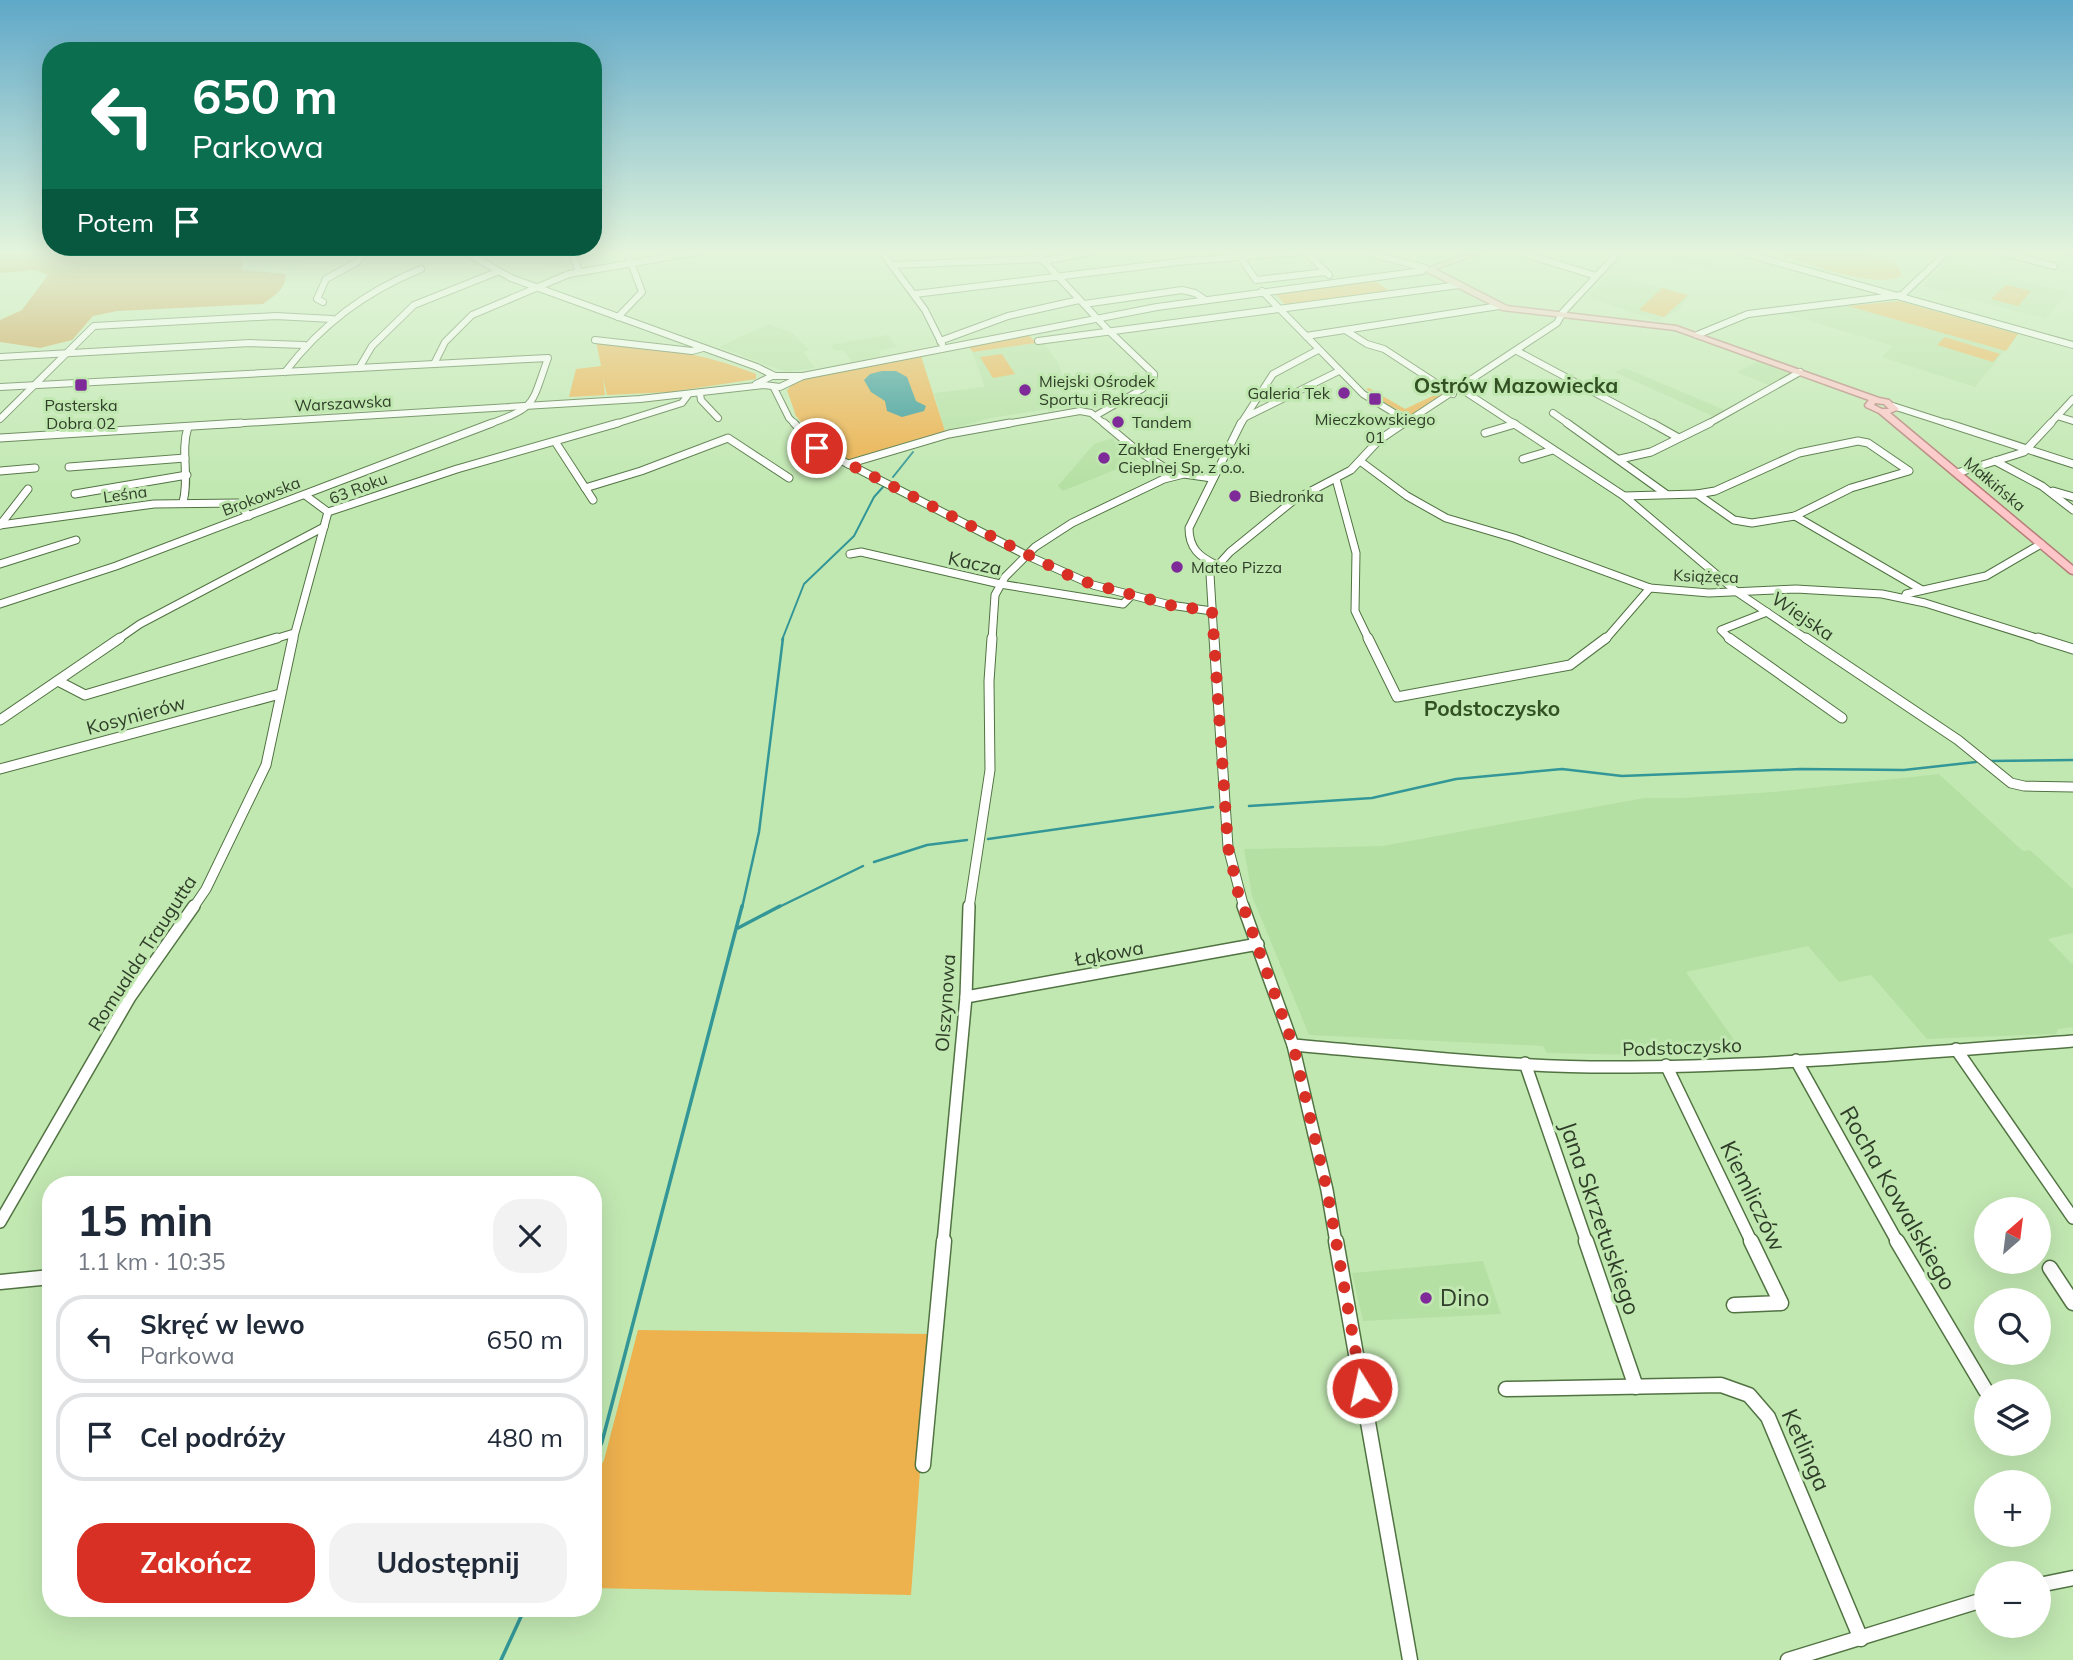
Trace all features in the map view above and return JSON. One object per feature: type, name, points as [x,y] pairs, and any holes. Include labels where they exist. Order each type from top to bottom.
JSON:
[{"type":"main road","points":[[1678,329],[1853,391]]},
{"type":"main road","name":"Małkińska","points":[[1853,391],[1873,401],[1872,408],[1890,409],[1896,422],[2073,571]]},
{"type":"street","points":[[0,419],[91,329]]},
{"type":"street","points":[[285,372],[304,345],[321,329]]},
{"type":"street","points":[[359,368],[372,346],[389,329]]},
{"type":"street","points":[[434,364],[445,342],[457,329]]},
{"type":"street","points":[[654,329],[770,375],[787,379],[942,344],[1028,329]]},
{"type":"street","points":[[934,329],[942,344]]},
{"type":"street","points":[[942,344],[976,329]]},
{"type":"street","points":[[1038,341],[1112,329]]},
{"type":"street","points":[[1300,329],[1370,400],[1409,422]]},
{"type":"street","points":[[1306,336],[1348,329]]},
{"type":"street","points":[[1410,1660],[1327,1190],[1293,1045],[1238,892],[1228,847],[1210,574],[1217,565],[1294,500],[1336,479],[1360,461],[1380,440],[1548,329]]},
{"type":"street","points":[[1697,335],[1710,329]]},
{"type":"street","points":[[2017,329],[2073,345]]},
{"type":"street","points":[[1095,416],[1142,389],[1154,378],[1151,370],[1108,330]]},
{"type":"street","points":[[1345,330],[1367,344],[1384,349],[1453,394]]},
{"type":"street","points":[[595,340],[692,351],[704,347]]},
{"type":"street","points":[[0,357],[250,343],[304,345]]},
{"type":"street","points":[[1217,565],[1205,560],[1192,549],[1188,536],[1189,528],[1212,478],[1231,439],[1273,374],[1318,350]]},
{"type":"street","points":[[1517,351],[1677,437]]},
{"type":"street","points":[[0,387],[548,358],[529,406]]},
{"type":"street","points":[[1246,418],[1330,372],[1339,371]]},
{"type":"street","points":[[1620,459],[1651,452],[1677,437],[1689,435],[1800,372]]},
{"type":"street","points":[[770,375],[763,384],[777,390],[782,406],[803,435],[817,448],[1078,580],[1132,596],[1212,611]]},
{"type":"street","points":[[777,390],[787,379]]},
{"type":"street","name":"Warszawska","points":[[0,438],[688,395],[763,384]]},
{"type":"street","name":"Wiejska","points":[[1461,389],[1624,496],[1737,592],[1958,740],[2011,783],[2071,788]]},
{"type":"street","points":[[700,394],[701,400],[718,418]]},
{"type":"street","name":"63 Roku","points":[[0,720],[141,624],[324,527],[328,512],[457,469],[556,443],[682,403],[688,395]]},
{"type":"street","points":[[1957,473],[2027,449],[2073,398]]},
{"type":"street","name":"Brokowska","points":[[0,604],[117,566],[517,414],[529,406]]},
{"type":"street","points":[[1890,409],[1916,413],[2073,464]]},
{"type":"street","points":[[848,464],[904,446],[983,427],[1080,411],[1095,416],[1134,448],[1176,475],[1212,478]]},
{"type":"street","points":[[1553,413],[1666,494]]},
{"type":"street","points":[[2057,416],[2073,421]]},
{"type":"street","points":[[1485,433],[1516,424]]},
{"type":"street","points":[[183,502],[187,475],[184,436],[188,427]]},
{"type":"street","points":[[585,488],[650,468],[728,438],[789,478]]},
{"type":"street","points":[[1624,496],[1715,491],[1799,453],[1850,441],[1868,443],[1909,471],[1851,488],[1795,516],[1743,523],[1697,494]]},
{"type":"street","points":[[556,443],[593,500]]},
{"type":"street","points":[[1523,459],[1553,450]]},
{"type":"street","points":[[69,467],[185,458]]},
{"type":"street","name":"Książęca","points":[[1360,461],[1407,496],[1446,518],[1514,538],[1650,587],[1709,593],[1827,590],[1905,597],[2073,649]]},
{"type":"street","points":[[1995,461],[2049,491],[2073,510]]},
{"type":"street","points":[[0,471],[36,468]]},
{"type":"street","points":[[75,494],[187,475]]},
{"type":"street","points":[[1000,584],[1026,555],[1070,526],[1176,475]]},
{"type":"street","points":[[1336,479],[1356,553],[1355,611],[1397,697],[1570,665],[1586,657],[1609,638],[1650,587]]},
{"type":"street","points":[[0,525],[29,489]]},
{"type":"street","points":[[2049,491],[2073,497]]},
{"type":"street","points":[[305,495],[328,512]]},
{"type":"street","name":"Leśna","points":[[0,525],[183,502],[238,503],[248,516]]},
{"type":"street","points":[[1795,516],[1922,590]]},
{"type":"street","name":"Romualda Traugutta","points":[[0,1222],[130,998],[206,888],[266,765],[294,633],[324,527]]},
{"type":"street","points":[[0,564],[76,540]]},
{"type":"street","points":[[1905,597],[1906,594],[1986,576],[2041,544]]},
{"type":"street","name":"Kacza","points":[[850,554],[862,552],[1000,584],[1120,605],[1128,602],[1132,596]]},
{"type":"street","name":"Olszynowa","points":[[923,1465],[966,997],[970,893],[990,770],[989,681],[995,595],[1000,584]]},
{"type":"street","points":[[1767,612],[1721,630],[1842,718]]},
{"type":"street","points":[[58,681],[85,695],[294,633]]},
{"type":"street","name":"Kosynierów","points":[[0,769],[280,694]]},
{"type":"street","name":"Łąkowa","points":[[966,997],[1258,944]]},
{"type":"street","name":"Podstoczysko","points":[[1293,1045],[1599,1066],[1796,1060],[2073,1041]]},
{"type":"street","points":[[1956,1049],[2073,1218]]},
{"type":"street","name":"Rocha Kowalskiego","points":[[1796,1060],[1887,1224],[1979,1379]]},
{"type":"street","name":"Jana Skrzetuskiego","points":[[1525,1063],[1636,1387]]},
{"type":"street","name":"Kiemliczów","points":[[1666,1065],[1782,1303],[1734,1304]]},
{"type":"street","points":[[2051,1270],[2073,1303]]},
{"type":"street","points":[[0,1282],[42,1278]]},
{"type":"street","name":"Ketlinga","points":[[1506,1389],[1735,1387],[1760,1404],[1768,1417],[1861,1639]]},
{"type":"street","points":[[2051,1583],[2073,1578]]},
{"type":"street","points":[[1788,1660],[1974,1603]]},
{"type":"shaded area","points":[[0,329],[81,329],[72,340],[40,348],[0,342]]},
{"type":"shaded area","points":[[756,329],[784,329],[791,332],[809,350],[803,352],[815,368],[786,372],[719,347]]},
{"type":"shaded area","points":[[1838,329],[2002,329],[2018,334],[1975,387],[1882,357],[1893,346]]},
{"type":"shaded area","points":[[1930,329],[2002,329],[2018,334],[2006,351]]},
{"type":"shaded area","points":[[1028,334],[1036,343],[973,352],[968,346]]},
{"type":"shaded area","points":[[888,335],[897,347],[878,351],[881,356],[852,362],[843,350],[835,351],[830,345]]},
{"type":"shaded area","points":[[1945,337],[2000,354],[1993,362],[1937,345]]},
{"type":"shaded area","points":[[596,341],[658,348],[697,356],[756,374],[756,379],[670,392],[607,395],[603,378],[605,395],[569,397],[576,369],[601,366]]},
{"type":"shaded area","points":[[1043,342],[1059,364],[1064,383],[1082,404],[1078,405],[1081,408],[1049,409],[990,418],[945,431],[934,393],[985,387],[972,352]]},
{"type":"shaded area","points":[[920,353],[945,431],[849,460],[821,446],[796,416],[787,390],[796,381]]},
{"type":"shaded area","points":[[1002,354],[1015,374],[993,378],[980,357]]},
{"type":"shaded area","points":[[1760,360],[1793,372],[1769,385],[1737,372]]},
{"type":"shaded area","points":[[1625,368],[1727,411],[1715,417],[1614,372]]},
{"type":"shaded area","points":[[1369,388],[1405,409],[1441,392],[1442,395],[1411,415],[1389,406],[1366,389]]},
{"type":"shaded area","points":[[1113,438],[1117,445],[1121,445],[1139,460],[1063,491],[1058,486],[1094,444]]},
{"type":"shaded area","points":[[1939,774],[2023,851],[2030,850],[2073,889],[2073,933],[2048,939],[2073,965],[2073,1027],[2058,1029],[2056,1034],[1927,1039],[1871,975],[1839,982],[1808,946],[1686,972],[1742,1051],[1642,1055],[1547,1053],[1543,1046],[1309,1035],[1252,896],[1244,849],[1382,846],[1644,798],[1773,792]]},
{"type":"shaded area","points":[[1483,1261],[1501,1314],[1363,1321],[1352,1273]]},
{"type":"shaded area","points":[[638,1330],[930,1334],[911,1595],[602,1588],[604,1460]]},
{"type":"water","points":[[896,371],[907,377],[916,401],[926,406],[924,411],[902,417],[887,411],[885,401],[871,392],[864,380],[870,374]]},
{"type":"waterway","points":[[893,477],[913,452]]},
{"type":"waterway","points":[[782,640],[804,584],[854,536],[874,497],[883,487]]},
{"type":"waterway","points":[[742,908],[759,832],[783,638]]},
{"type":"waterway","points":[[1989,761],[2073,760]]},
{"type":"waterway","points":[[1249,806],[1372,798],[1456,779],[1562,769],[1622,776],[1801,769],[1904,770],[1976,762]]},
{"type":"waterway","points":[[988,839],[1213,807]]},
{"type":"waterway","points":[[874,862],[927,845],[967,840]]},
{"type":"waterway","points":[[777,908],[863,866]]},
{"type":"waterway","points":[[602,1442],[742,906]]},
{"type":"waterway","points":[[738,928],[780,906]]},
{"type":"waterway","points":[[501,1660],[521,1617]]},
{"type":"place","name":"Pasterska Dobra 02","points":[[81,385]]},
{"type":"place","name":"Miejski Ośrodek Sportu i Rekreacji","points":[[1025,390]]},
{"type":"place","name":"Galeria Tek","points":[[1344,393]]},
{"type":"place","name":"Mieczkowskiego 01","points":[[1375,399]]},
{"type":"place","name":"Tandem","points":[[1118,422]]},
{"type":"place","name":"Zakład Energetyki Cieplnej Sp. z o.o.","points":[[1104,458]]},
{"type":"place","name":"Biedronka","points":[[1235,496]]},
{"type":"place","name":"Mateo Pizza","points":[[1177,567]]},
{"type":"place","name":"Dino","points":[[1426,1298]]},
{"type":"district","name":"Ostrów Mazowiecka","points":[[1516,386]]},
{"type":"district","name":"Podstoczysko","points":[[1492,709]]},
{"type":"route","points":[[817,448],[1078,580],[1170,605],[1212,611],[1228,847],[1238,892],[1293,1045],[1327,1190],[1362,1388]]}]
